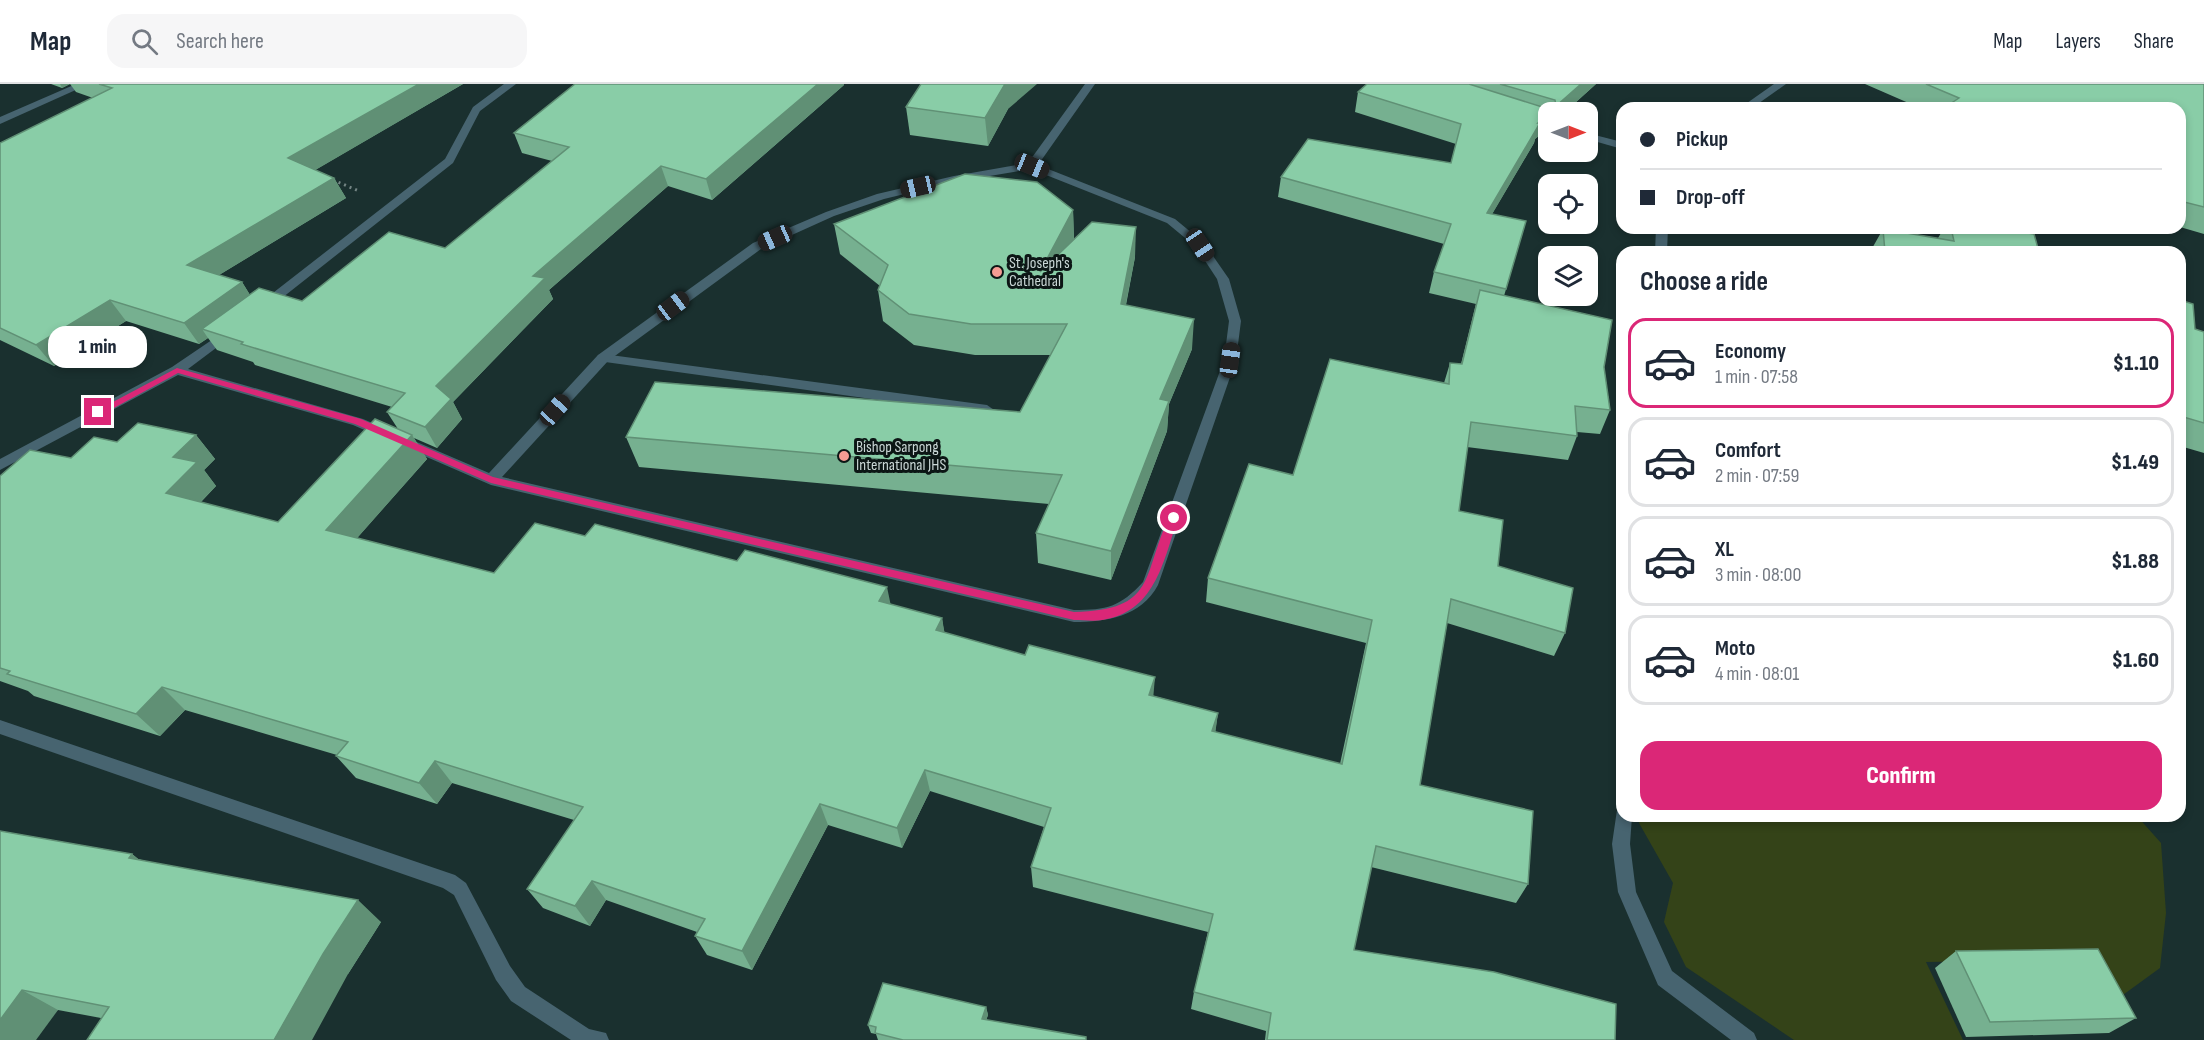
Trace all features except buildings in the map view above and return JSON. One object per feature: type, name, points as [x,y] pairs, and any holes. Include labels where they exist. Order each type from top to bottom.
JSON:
[{"type":"street","points":[[0,121],[84,84]]},
{"type":"street","points":[[253,314],[449,161],[460,147],[473,113],[486,99],[512,84]]},
{"type":"street","points":[[1032,166],[1090,84]]},
{"type":"street","points":[[1754,102],[1781,84]]},
{"type":"street","points":[[1598,139],[1616,144]]},
{"type":"street","points":[[177,370],[358,422],[491,480],[1074,616],[1106,616],[1132,605],[1150,585],[1230,360],[1235,321],[1223,279],[1200,245],[1171,221],[1032,166],[954,179],[881,196],[830,214],[768,242],[708,280],[603,358],[491,480]]},
{"type":"street","points":[[0,465],[177,370],[234,328]]},
{"type":"street","points":[[603,358],[987,411]]},
{"type":"street","points":[[0,728],[449,881],[460,889],[503,973],[518,994],[590,1039]]},
{"type":"street","points":[[1623,822],[1622,844],[1627,892],[1665,978],[1747,1040]]},
{"type":"path","points":[[327,178],[393,205]]},
{"type":"green space","points":[[2142,822],[2161,843],[2166,913],[2160,968],[2116,1000],[2081,960],[1926,962],[1963,1040],[1794,1040],[1686,967],[1664,922],[1673,883],[1639,823]]},
{"type":"place","name":"St. Joseph's Cathedral","points":[[997,272]]},
{"type":"place","name":"Bishop Sarpong International JHS","points":[[844,456]]},
{"type":"route","points":[[98,412],[177,370],[358,422],[491,480],[1074,616],[1106,616],[1132,605],[1150,585],[1174,518]]}]
